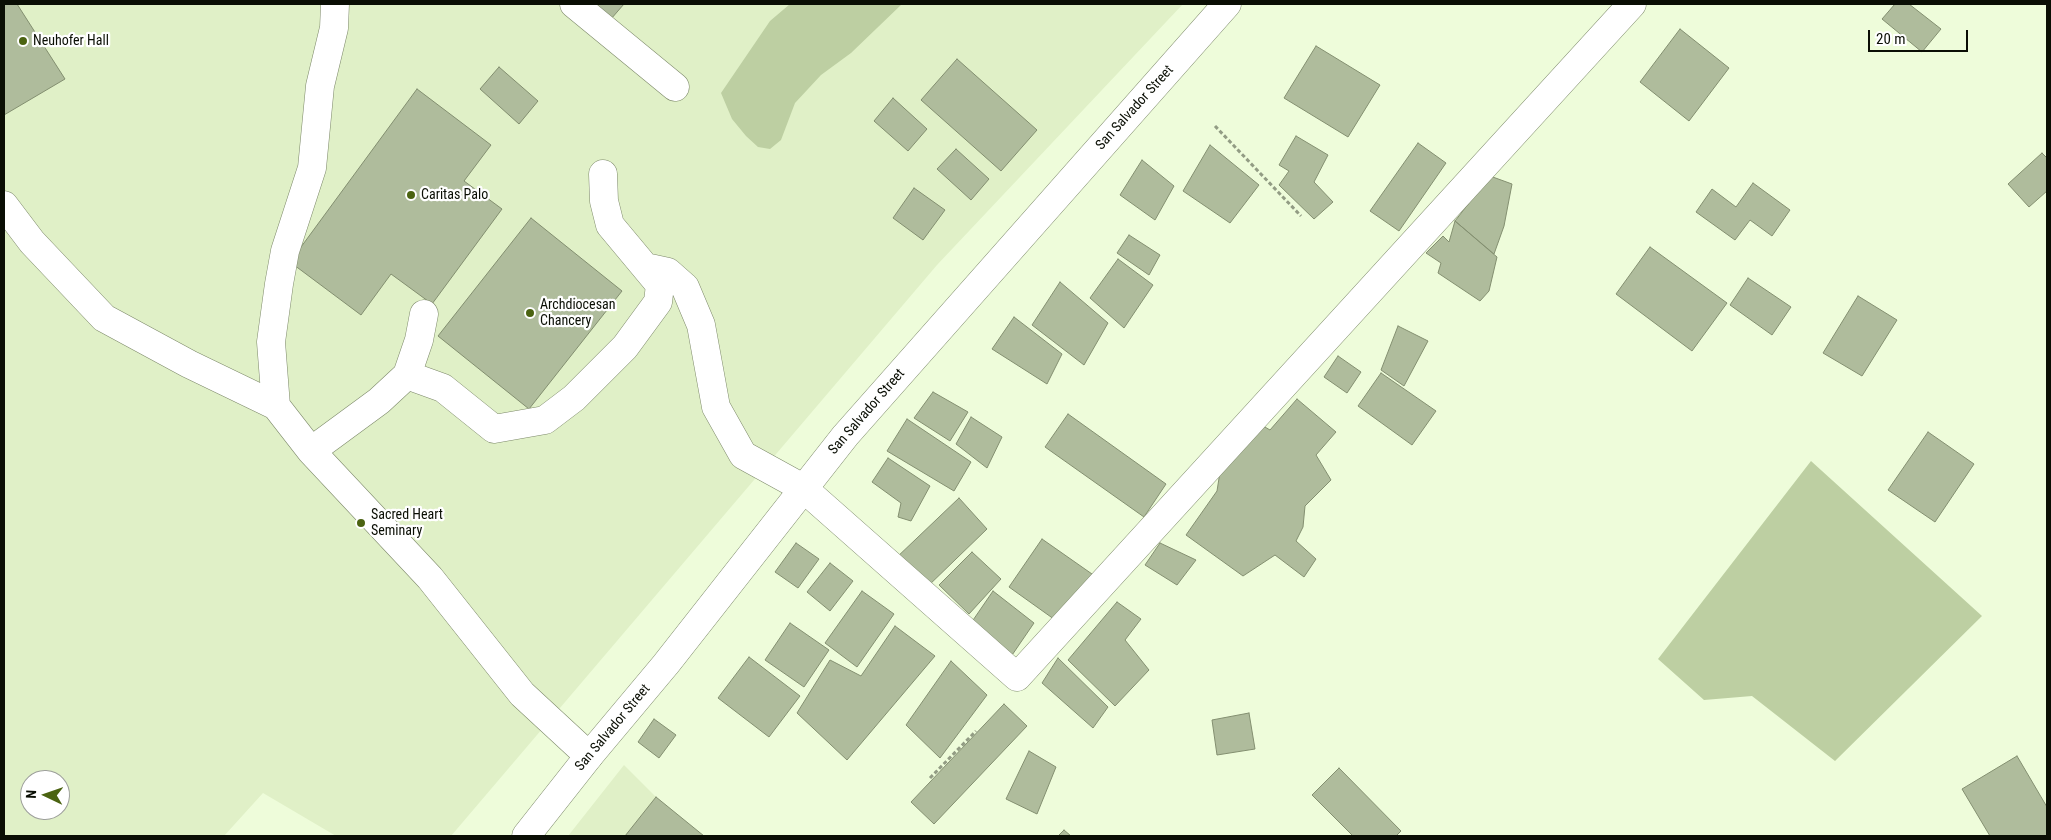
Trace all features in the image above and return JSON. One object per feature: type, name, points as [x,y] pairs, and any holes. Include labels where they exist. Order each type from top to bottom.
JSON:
[{"type":"main road","points":[[276,406],[272,342],[279,284],[285,251],[312,168],[320,86],[334,28],[335,4]]},
{"type":"main road","points":[[574,4],[675,87]]},
{"type":"main road","name":"San Salvador Street","points":[[526,836],[589,756],[666,664],[845,436],[1227,4]]},
{"type":"main road","points":[[645,267],[668,272],[685,287],[701,325],[716,407],[743,455],[803,488],[1017,677],[1632,4]]},
{"type":"main road","points":[[407,375],[443,388],[494,429],[546,420],[574,398],[625,347],[658,302],[660,285],[610,225],[604,201],[603,174]]},
{"type":"main road","points":[[4,205],[32,242],[104,318],[189,364],[276,406],[311,451],[430,578],[522,694],[589,756]]},
{"type":"main road","points":[[311,451],[379,401],[407,375],[419,340],[424,314]]},
{"type":"path","points":[[1215,126],[1301,216]]},
{"type":"path","points":[[930,778],[976,731]]},
{"type":"shaded area","name":"Sacred Heart Seminary","points":[[4,4],[1183,4],[937,265],[451,836],[336,836],[263,793],[224,836],[4,836]]},
{"type":"shaded area","points":[[790,4],[902,4],[851,53],[821,75],[795,103],[781,140],[770,149],[758,147],[732,119],[721,93],[770,21]]},
{"type":"shaded area","points":[[1811,461],[1982,616],[1835,761],[1752,696],[1704,700],[1658,659]]},
{"type":"shaded area","points":[[624,765],[656,797],[704,836],[568,836]]},
{"type":"building","name":"Neuhofer Hall","points":[[4,4],[17,4],[65,79],[4,115]]},
{"type":"building","points":[[593,4],[624,4],[611,19]]},
{"type":"building","points":[[1895,4],[1909,4],[1941,29],[1922,52],[1882,19]]},
{"type":"building","points":[[1680,29],[1729,68],[1689,121],[1640,82]]},
{"type":"building","points":[[1316,46],[1380,85],[1348,137],[1284,98]]},
{"type":"building","points":[[957,59],[1037,130],[1001,171],[921,100]]},
{"type":"building","points":[[499,67],[538,101],[519,124],[480,89]]},
{"type":"building","name":"Caritas Palo","points":[[417,89],[491,145],[464,181],[502,209],[432,304],[391,274],[361,315],[290,262]]},
{"type":"building","points":[[893,98],[927,129],[908,151],[874,121]]},
{"type":"building","points":[[1296,136],[1328,155],[1314,182],[1333,202],[1314,219],[1279,185],[1289,171],[1279,165]]},
{"type":"building","points":[[1418,143],[1446,163],[1399,231],[1370,211]]},
{"type":"building","points":[[1210,145],[1259,185],[1230,223],[1183,191]]},
{"type":"building","points":[[956,149],[989,179],[971,200],[937,169]]},
{"type":"building","points":[[2042,153],[2047,158],[2047,191],[2029,207],[2008,184]]},
{"type":"building","points":[[1142,160],[1174,186],[1155,220],[1120,195]]},
{"type":"building","points":[[1490,176],[1512,184],[1504,226],[1494,254],[1455,221]]},
{"type":"building","points":[[1753,183],[1790,210],[1772,236],[1750,220],[1735,240],[1696,212],[1712,189],[1736,207]]},
{"type":"building","points":[[914,188],[945,210],[923,240],[893,218]]},
{"type":"building","name":"Archdiocesan Chancery","points":[[531,218],[622,291],[529,409],[438,336]]},
{"type":"building","points":[[1455,221],[1497,257],[1489,291],[1480,301],[1438,273],[1441,263],[1426,253],[1443,236],[1449,242]]},
{"type":"building","points":[[1129,235],[1160,255],[1149,275],[1117,253]]},
{"type":"building","points":[[1650,247],[1727,303],[1692,351],[1616,294]]},
{"type":"building","points":[[1118,259],[1153,285],[1124,328],[1090,298]]},
{"type":"building","points":[[1748,278],[1791,307],[1772,335],[1730,305]]},
{"type":"building","points":[[1060,282],[1108,323],[1084,365],[1032,325]]},
{"type":"building","points":[[1858,296],[1897,320],[1862,376],[1823,353]]},
{"type":"building","points":[[1014,317],[1062,354],[1047,384],[992,349]]},
{"type":"building","points":[[1398,326],[1428,341],[1404,386],[1381,370]]},
{"type":"building","points":[[1338,356],[1361,372],[1347,393],[1324,377]]},
{"type":"building","points":[[1381,373],[1436,411],[1412,445],[1358,406]]},
{"type":"building","points":[[933,392],[968,412],[950,441],[914,418]]},
{"type":"building","points":[[1297,399],[1336,432],[1316,455],[1331,480],[1305,506],[1303,527],[1296,541],[1316,559],[1304,577],[1275,555],[1243,576],[1186,535],[1217,491],[1220,472],[1258,423],[1270,430]]},
{"type":"building","points":[[1068,414],[1166,484],[1144,517],[1045,447]]},
{"type":"building","points":[[971,417],[1002,437],[987,468],[956,444]]},
{"type":"building","points":[[907,419],[971,462],[954,491],[887,451]]},
{"type":"building","points":[[1928,432],[1974,464],[1935,522],[1888,490]]},
{"type":"building","points":[[888,458],[930,486],[911,521],[898,517],[901,503],[872,482]]},
{"type":"building","points":[[959,498],[987,529],[925,589],[895,559]]},
{"type":"building","points":[[1042,539],[1092,574],[1058,622],[1009,587]]},
{"type":"building","points":[[796,543],[819,559],[798,588],[775,572]]},
{"type":"building","points":[[1160,543],[1196,560],[1177,585],[1145,565]]},
{"type":"building","points":[[972,552],[1001,579],[969,614],[939,585]]},
{"type":"building","points":[[830,563],[853,581],[830,611],[807,592]]},
{"type":"building","points":[[862,591],[894,614],[857,667],[825,643]]},
{"type":"building","points":[[993,591],[1034,623],[1008,661],[969,626]]},
{"type":"building","points":[[1117,602],[1141,619],[1125,640],[1149,670],[1115,706],[1068,660]]},
{"type":"building","points":[[790,623],[829,650],[804,687],[765,660]]},
{"type":"building","points":[[895,626],[935,656],[847,760],[797,713],[830,660],[861,676]]},
{"type":"building","points":[[749,657],[800,696],[769,737],[718,698]]},
{"type":"building","points":[[1058,658],[1108,707],[1093,728],[1042,683]]},
{"type":"building","points":[[951,661],[987,695],[940,758],[906,725]]},
{"type":"building","points":[[1004,704],[1027,726],[934,824],[911,802]]},
{"type":"building","points":[[1249,713],[1255,749],[1217,755],[1212,720]]},
{"type":"building","points":[[654,719],[676,735],[659,758],[638,742]]},
{"type":"building","points":[[1029,751],[1056,767],[1037,814],[1006,799]]},
{"type":"building","points":[[2017,756],[2047,807],[2047,836],[1990,836],[1962,789]]},
{"type":"building","points":[[1339,768],[1401,831],[1396,836],[1353,836],[1312,795]]},
{"type":"building","points":[[656,797],[704,836],[625,836]]},
{"type":"building","points":[[1064,830],[1071,836],[1058,836]]},
{"type":"place","name":"Neuhofer Hall","points":[[23,41]]},
{"type":"place","name":"Caritas Palo","points":[[411,195]]},
{"type":"place","name":"Archdiocesan Chancery","points":[[530,313]]},
{"type":"place","name":"Sacred Heart Seminary","points":[[361,523]]}]
